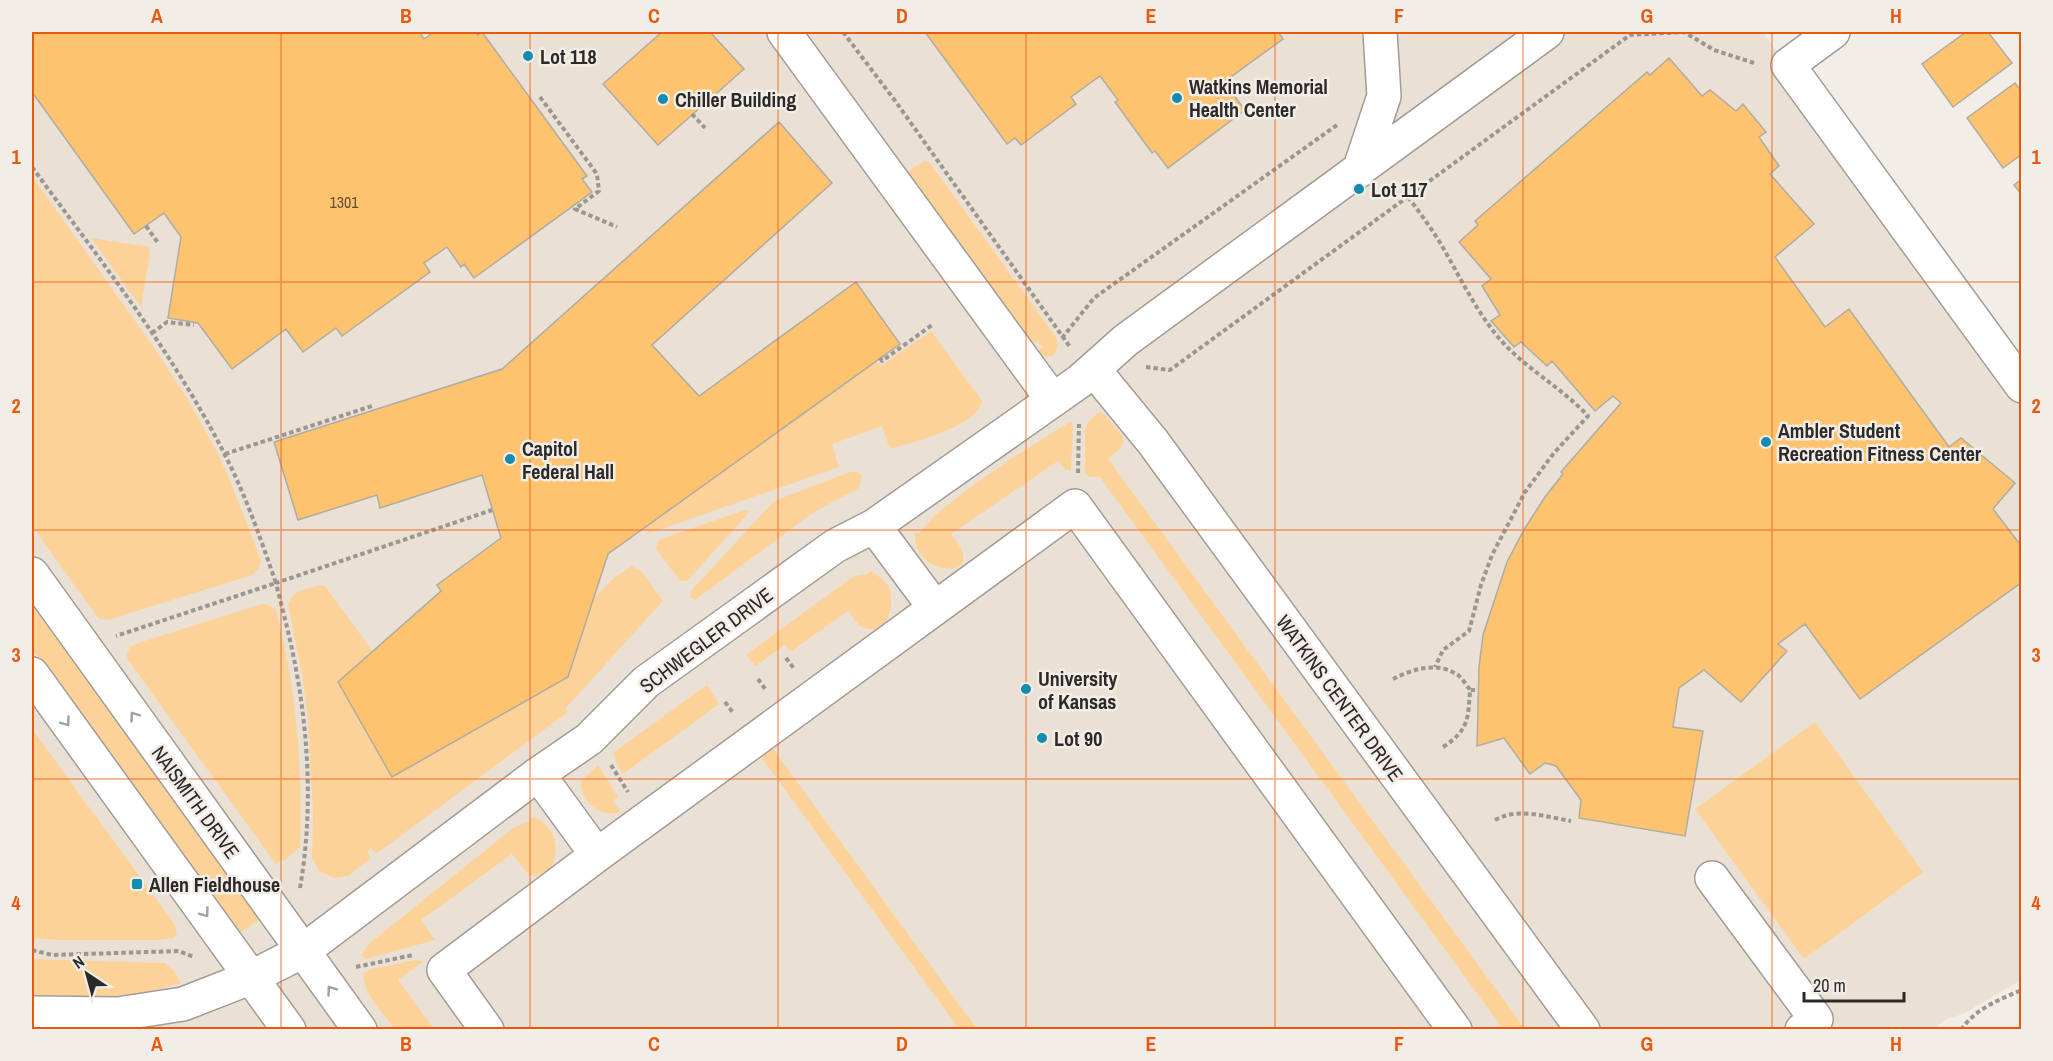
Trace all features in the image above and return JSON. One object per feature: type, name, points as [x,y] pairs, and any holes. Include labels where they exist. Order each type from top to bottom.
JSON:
[{"type":"street","points":[[784,32],[1052,399]]},
{"type":"street","points":[[1359,171],[1384,96],[1380,32]]},
{"type":"street","name":"SCHWEGLER DRIVE","points":[[32,1013],[86,1015],[129,1013],[183,1004],[252,977],[303,951],[538,774],[589,739],[646,682],[835,546],[874,526],[1094,370],[1126,340],[1547,32]]},
{"type":"street","points":[[1833,32],[1788,65],[2022,386]]},
{"type":"street","name":"WATKINS CENTER DRIVE","points":[[1094,370],[1153,442],[1583,1029]]},
{"type":"street","points":[[488,1029],[444,970],[451,963],[1075,506],[1455,1029]]},
{"type":"street","points":[[874,526],[935,608]]},
{"type":"street","name":"NAISMITH DRIVE","points":[[32,574],[360,1029]]},
{"type":"street","points":[[32,674],[290,1029]]},
{"type":"street","points":[[538,774],[597,855]]},
{"type":"street","points":[[1712,878],[1814,1026]]},
{"type":"path","points":[[1126,340],[1143,366],[1170,370],[1628,33],[1684,32],[1714,50],[1740,60],[1770,67],[1782,63],[1788,65]]},
{"type":"path","points":[[1062,338],[1094,298],[1383,92]]},
{"type":"path","points":[[540,98],[597,174],[599,191],[575,209],[617,228]]},
{"type":"path","points":[[692,114],[705,128]]},
{"type":"path","points":[[32,167],[152,333],[183,381],[225,454],[251,513],[276,583],[294,660],[304,738],[308,809],[306,852],[299,891]]},
{"type":"path","points":[[1408,196],[1442,246],[1478,310],[1499,339],[1518,358],[1569,397],[1587,416],[1554,453],[1525,492],[1492,555],[1481,585],[1469,631],[1443,650],[1435,667]]},
{"type":"path","points":[[146,226],[158,243]]},
{"type":"path","points":[[152,333],[167,322],[195,325]]},
{"type":"path","points":[[880,358],[882,361],[932,325]]},
{"type":"path","points":[[225,454],[372,406]]},
{"type":"path","points":[[105,639],[492,510]]},
{"type":"path","points":[[1393,679],[1411,670],[1435,667],[1458,675],[1470,690],[1468,720],[1453,740],[1443,747]]},
{"type":"path","points":[[1470,690],[1478,690]]},
{"type":"path","points":[[608,760],[629,793],[629,798]]},
{"type":"path","points":[[1495,820],[1504,815],[1516,813],[1571,821]]},
{"type":"path","points":[[32,950],[52,955],[179,951],[194,957]]},
{"type":"path","points":[[351,968],[436,951],[451,963]]},
{"type":"path","points":[[1961,1029],[1967,1021],[1995,1001],[2022,990]]},
{"type":"shaded area","name":"University of Kansas","points":[[32,32],[1763,32],[2021,398],[2021,980],[1963,1014],[1947,1019],[1932,1030],[32,1029]]},
{"type":"shaded area","points":[[925,161],[930,163],[1056,337],[1058,347],[1054,355],[1047,357],[1037,352],[1043,347],[1037,341],[1032,344],[908,172]]},
{"type":"shaded area","points":[[32,176],[155,349],[188,400],[217,452],[261,560],[259,569],[252,575],[108,620],[100,619],[32,526]]},
{"type":"shaded area","points":[[91,238],[149,247],[150,254],[141,307]]},
{"type":"shaded area","points":[[931,331],[982,401],[978,410],[969,418],[957,426],[928,438],[890,449],[882,426],[832,444],[839,467],[650,533],[642,529],[876,361],[881,366]]},
{"type":"shaded area","points":[[1099,412],[1106,416],[1123,437],[1121,447],[1108,459],[1525,1029],[1503,1029],[1099,476],[1089,477],[1085,473],[1085,429],[1089,421]]},
{"type":"shaded area","points":[[1070,422],[1073,426],[1071,470],[1066,470],[1058,461],[951,534],[963,554],[962,562],[957,567],[940,568],[922,556],[916,546],[915,533],[919,533],[935,515],[972,486]]},
{"type":"shaded area","points":[[850,472],[858,472],[862,476],[859,488],[814,512],[695,600],[690,597],[691,591],[774,501]]},
{"type":"shaded area","points":[[745,510],[748,511],[747,515],[687,581],[680,581],[656,549],[661,539]]},
{"type":"shaded area","points":[[632,566],[642,572],[663,601],[565,709],[568,712],[376,854],[371,848],[367,852],[371,858],[348,876],[334,878],[319,871],[312,857],[313,814],[308,720],[302,674],[288,604],[293,595],[320,585],[325,586],[373,652],[593,599],[615,577]]},
{"type":"shaded area","points":[[870,570],[884,581],[891,593],[891,608],[885,622],[879,627],[872,629],[862,627],[848,611],[790,652],[785,645],[755,666],[746,655],[854,576],[868,574]]},
{"type":"shaded area","points":[[262,604],[269,605],[276,610],[289,668],[299,757],[300,847],[284,861],[282,859],[276,864],[128,660],[127,655],[129,649],[135,644]]},
{"type":"shaded area","points":[[32,605],[259,920],[238,934],[32,649]]},
{"type":"shaded area","points":[[707,685],[719,704],[623,774],[616,762],[614,752]]},
{"type":"shaded area","points":[[1815,722],[1923,872],[1804,959],[1695,809]]},
{"type":"shaded area","points":[[32,729],[175,925],[177,935],[173,938],[59,940],[32,938]]},
{"type":"shaded area","points":[[771,746],[977,1029],[959,1029],[759,754]]},
{"type":"shaded area","points":[[598,765],[618,797],[613,801],[621,812],[613,814],[599,811],[584,796],[581,781]]},
{"type":"shaded area","points":[[532,817],[543,822],[551,831],[555,841],[556,852],[548,870],[540,875],[529,875],[512,854],[421,920],[435,940],[365,959],[361,955],[370,943],[513,828],[530,821]]},
{"type":"shaded area","points":[[32,959],[165,963],[175,972],[181,983],[123,999],[32,995]]},
{"type":"shaded area","points":[[415,960],[424,961],[398,980],[434,1029],[395,1029],[369,995],[364,973],[372,969]]},
{"type":"building","points":[[32,32],[419,32],[424,39],[434,32],[475,32],[478,35],[482,32],[587,176],[582,179],[592,192],[474,278],[464,264],[461,267],[447,247],[424,263],[430,272],[342,336],[336,328],[303,352],[286,329],[232,369],[198,323],[168,318],[181,237],[164,213],[134,234],[32,92]]},
{"type":"building","name":"Chiller Building","points":[[662,32],[710,32],[744,69],[658,145],[603,84]]},
{"type":"building","name":"Watkins Memorial Health Center","points":[[925,32],[1278,32],[1283,39],[1224,82],[1245,110],[1168,168],[1155,151],[1152,153],[1115,102],[1118,100],[1100,76],[1071,97],[1076,104],[1021,145],[1015,138],[1007,144]]},
{"type":"building","points":[[1966,32],[1988,32],[2012,63],[1953,107],[1922,64]]},
{"type":"building","name":"Ambler Student Recreation Fitness Center","points":[[1669,58],[1702,96],[1710,90],[1736,111],[1743,104],[1766,132],[1759,137],[1779,166],[1770,174],[1814,224],[1775,257],[1825,327],[1849,309],[1949,447],[1961,438],[2015,483],[1993,509],[2022,547],[2022,582],[1860,699],[1805,624],[1778,644],[1787,651],[1741,702],[1704,670],[1679,688],[1673,727],[1703,731],[1685,836],[1579,818],[1581,800],[1556,766],[1545,763],[1530,774],[1504,738],[1477,746],[1479,667],[1483,635],[1507,562],[1525,528],[1563,474],[1561,472],[1621,403],[1613,396],[1595,411],[1552,361],[1547,366],[1521,342],[1514,347],[1491,321],[1500,315],[1482,286],[1491,279],[1459,242],[1478,225],[1475,221],[1647,72],[1650,75]]},
{"type":"building","points":[[2015,83],[2022,92],[2022,154],[2003,168],[1967,118]]},
{"type":"building","name":"Capitol Federal Hall","points":[[779,122],[832,183],[652,345],[699,396],[856,282],[900,344],[608,554],[568,677],[392,777],[338,682],[441,591],[437,585],[501,538],[482,475],[380,508],[377,495],[298,520],[274,442],[502,369]]},
{"type":"building","points":[[2022,179],[2022,195],[2014,185]]},
{"type":"place","name":"Lot 118","points":[[528,56]]},
{"type":"place","name":"Watkins Memorial Health Center","points":[[1177,98]]},
{"type":"place","name":"Chiller Building","points":[[663,99]]},
{"type":"place","name":"Lot 117","points":[[1359,189]]},
{"type":"place","name":"Ambler Student Recreation Fitness Center","points":[[1766,442]]},
{"type":"place","name":"Capitol Federal Hall","points":[[510,459]]},
{"type":"place","name":"University of Kansas","points":[[1026,689]]},
{"type":"place","name":"Lot 90","points":[[1042,738]]},
{"type":"place","name":"Allen Fieldhouse","points":[[137,884]]}]
